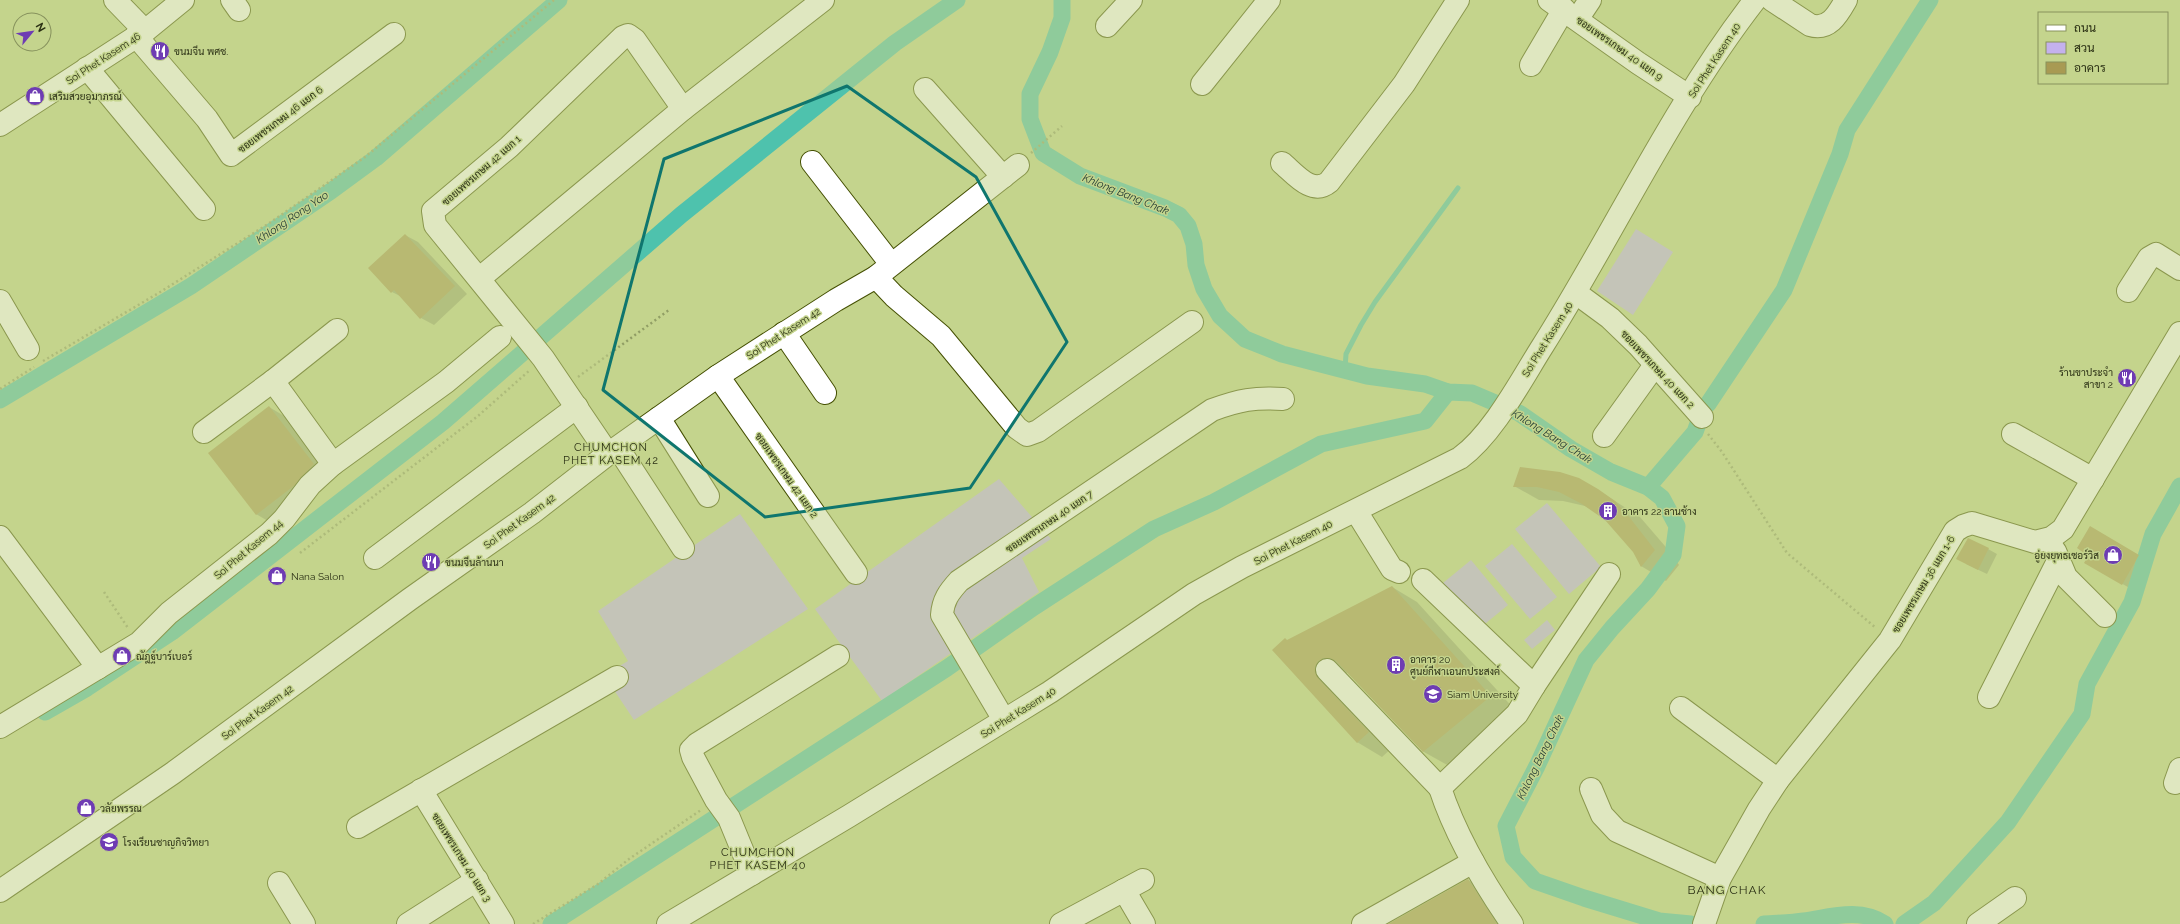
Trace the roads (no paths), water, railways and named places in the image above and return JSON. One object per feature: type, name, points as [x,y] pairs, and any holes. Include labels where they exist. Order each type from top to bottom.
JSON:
[{"type":"street","points":[[115,0],[141,34]]},
{"type":"street","name":"Soi Phet Kasem 46","points":[[0,125],[141,34],[183,0]]},
{"type":"street","points":[[480,278],[683,109],[823,0]]},
{"type":"street","points":[[1107,26],[1132,0]]},
{"type":"street","points":[[1202,84],[1268,0]]},
{"type":"street","points":[[1282,163],[1313,188],[1320,188],[1329,182],[1404,84],[1458,0]]},
{"type":"street","points":[[1530,65],[1564,9],[1590,0]]},
{"type":"street","name":"Soi Phet Kasem 40","points":[[668,924],[1050,692],[1194,594],[1242,567],[1460,458],[1473,449],[1514,392],[1576,292],[1690,97],[1755,0]]},
{"type":"street","points":[[1772,0],[1817,28],[1824,26],[1835,18],[1846,0]]},
{"type":"street","name":"ซอยเพชรเกษม 40 แยก 9","points":[[1564,9],[1638,63],[1690,97]]},
{"type":"street","name":"ซอยเพชรเกษม 46 แยก 6","points":[[141,34],[207,119],[231,155],[394,34]]},
{"type":"street","name":"ซอยเพชรเกษม 42 แยก 1","points":[[683,109],[635,40],[628,35],[623,37],[509,146],[433,211],[435,225],[480,278],[536,349],[564,387],[577,408],[613,451],[683,548]]},
{"type":"street","points":[[87,68],[204,209]]},
{"type":"street","name":"Soi Phet Kasem 42","points":[[0,891],[173,774],[404,604],[532,513],[613,451],[718,376],[784,332],[884,270],[1010,171],[925,90]]},
{"type":"street","points":[[812,162],[884,270],[894,296],[941,336],[1017,428],[1027,435],[1038,431],[1192,322]]},
{"type":"street","points":[[2128,291],[2149,258],[2156,254],[2180,269]]},
{"type":"street","name":"ซอยเพชรเกษม 40 แยก 2","points":[[1576,292],[1610,318],[1638,345],[1702,417]]},
{"type":"street","points":[[0,302],[36,359]]},
{"type":"street","points":[[204,432],[273,381],[337,330]]},
{"type":"street","points":[[784,332],[825,393]]},
{"type":"street","points":[[2105,616],[2066,577],[2058,561],[2051,538],[2063,530],[2180,333]]},
{"type":"street","name":"Soi Phet Kasem 44","points":[[0,727],[139,643],[169,613],[269,534],[284,519],[310,485],[333,464],[446,382],[500,337]]},
{"type":"street","points":[[1604,436],[1655,365]]},
{"type":"street","name":"ซอยเพชรเกษม 42 แยก 2","points":[[718,376],[856,573]]},
{"type":"street","points":[[273,381],[333,464]]},
{"type":"street","name":"ซอยเพชรเกษม 40 แยก 7","points":[[1004,720],[942,615],[942,607],[947,594],[959,581],[1212,410],[1239,400],[1268,398],[1283,399]]},
{"type":"street","points":[[375,558],[577,408]]},
{"type":"street","points":[[659,418],[708,496]]},
{"type":"street","points":[[2013,434],[2093,479]]},
{"type":"street","points":[[1356,511],[1392,569],[1399,572]]},
{"type":"street","name":"ซอยเพชรเกษม 36 แยก 1-6","points":[[1704,924],[1720,878],[1759,809],[1778,780],[1890,640],[1955,531],[1972,523],[2035,542],[2051,538]]},
{"type":"street","points":[[0,537],[98,668]]},
{"type":"street","points":[[1989,697],[2058,561]]},
{"type":"street","points":[[1440,788],[1518,714],[1534,686],[1609,574]]},
{"type":"street","points":[[1423,580],[1534,686]]},
{"type":"street","points":[[752,874],[722,808],[693,757],[691,750],[697,744],[838,656]]},
{"type":"street","points":[[1327,670],[1440,788],[1450,818],[1473,862],[1512,924]]},
{"type":"street","points":[[358,827],[617,677]]},
{"type":"street","points":[[1681,708],[1778,780]]},
{"type":"street","points":[[1591,789],[1602,814],[1617,831],[1720,878]]},
{"type":"street","name":"ซอยเพชรเกษม 40 แยก 3","points":[[421,790],[478,880],[503,924]]},
{"type":"street","points":[[1363,924],[1473,862]]},
{"type":"street","points":[[408,924],[478,880]]},
{"type":"street","points":[[279,883],[304,924]]},
{"type":"street","points":[[1061,924],[1083,919],[1134,885],[1144,924]]},
{"type":"street","points":[[1978,924],[2014,898]]},
{"type":"waterway","name":"Khlong Rong Yao","points":[[0,400],[191,286],[331,191],[376,158],[559,0]]},
{"type":"waterway","points":[[45,712],[87,688],[172,632],[443,422],[681,215],[895,43],[957,0]]},
{"type":"waterway","name":"Khlong Bang Chak","points":[[1062,0],[1062,18],[1050,52],[1030,94],[1030,119],[1043,153],[1080,176],[1165,208],[1179,215],[1188,226],[1194,244],[1196,265],[1204,289],[1220,316],[1245,339],[1282,354],[1367,376],[1425,384],[1448,392],[1472,393],[1519,413],[1571,449],[1611,472],[1648,487],[1662,498],[1677,526],[1673,555],[1648,589],[1612,628],[1586,660],[1537,766],[1506,826],[1513,857],[1535,881],[1659,921],[1691,924]]},
{"type":"waterway","points":[[1708,404],[1784,290],[1840,154],[1847,130],[1930,0]]},
{"type":"waterway","points":[[1345,369],[1346,354],[1375,302],[1458,188]]},
{"type":"waterway","points":[[551,924],[947,668],[1034,607],[1154,529],[1214,502],[1321,444],[1425,421],[1448,392]]},
{"type":"waterway","points":[[1648,487],[1695,432],[1699,421]]},
{"type":"waterway","points":[[1904,924],[1934,903],[2008,822],[2082,714],[2087,684],[2132,602],[2153,534],[2180,486]]},
{"type":"waterway","name":"Khlong Bang Chak","points":[[1764,924],[1799,922],[1845,915],[1866,916],[1885,924]]},
{"type":"place","name":"ขนมจีน พศช.","points":[[160,51]]},
{"type":"place","name":"เสริมสวยอุมาภรณ์","points":[[35,96]]},
{"type":"place","name":"ร้านขาประจำ สาขา 2","points":[[2127,378]]},
{"type":"place","name":"อาคาร 22 ลานช้าง","points":[[1608,511]]},
{"type":"place","name":"อู่ยงยุทธเซอร์วิส","points":[[2113,555]]},
{"type":"place","name":"ขนมจีนล้านนา","points":[[431,562]]},
{"type":"place","name":"Nana Salon","points":[[277,576]]},
{"type":"place","name":"ณัฎฐ์บาร์เบอร์","points":[[122,656]]},
{"type":"place","name":"อาคาร 20 ศูนย์กีฬาเอนกประสงค์","points":[[1396,665]]},
{"type":"place","name":"Siam University","points":[[1433,694]]},
{"type":"place","name":"วลัยพรรณ","points":[[86,808]]},
{"type":"place","name":"โรงเรียนชาญกิจวิทยา","points":[[109,842]]},
{"type":"district","name":"CHUMCHON PHET KASEM 42","points":[[611,453]]},
{"type":"district","name":"CHUMCHON PHET KASEM 40","points":[[758,858]]},
{"type":"district","name":"BANG CHAK","points":[[1727,890]]}]
